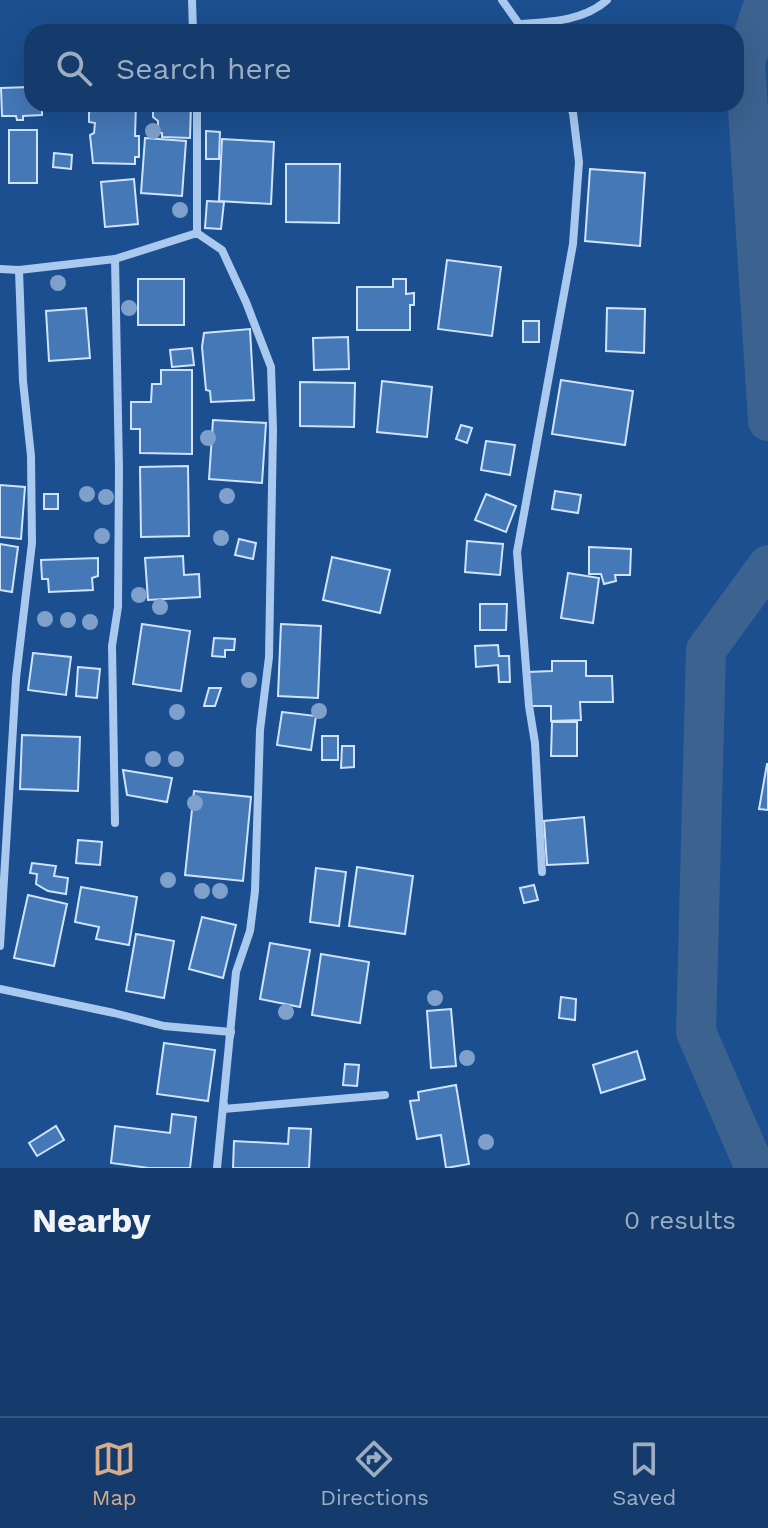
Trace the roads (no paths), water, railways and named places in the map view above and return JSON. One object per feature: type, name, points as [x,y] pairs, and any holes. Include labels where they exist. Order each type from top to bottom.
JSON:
[{"type":"street","points":[[192,0],[193,24]]},
{"type":"street","points":[[502,0],[519,24]]},
{"type":"street","points":[[542,24],[595,11],[607,0]]},
{"type":"street","points":[[197,112],[197,233]]},
{"type":"street","points":[[542,872],[535,743],[529,706],[517,552],[573,244],[579,162],[573,112]]},
{"type":"street","points":[[0,269],[19,270],[115,259],[197,233]]},
{"type":"street","points":[[197,233],[222,250],[271,367],[273,430],[269,657],[260,730],[255,891],[250,931],[236,972],[217,1168]]},
{"type":"street","points":[[115,259],[119,469],[118,607],[112,646],[115,823]]},
{"type":"street","points":[[0,946],[16,678],[32,543],[31,456],[23,381],[19,270]]},
{"type":"street","points":[[0,989],[164,1026],[231,1032]]},
{"type":"street","points":[[223,1109],[385,1095]]},
{"type":"waterway","points":[[765,0],[745,62],[768,421]]},
{"type":"waterway","points":[[755,1168],[696,1032],[706,650],[768,565]]}]
